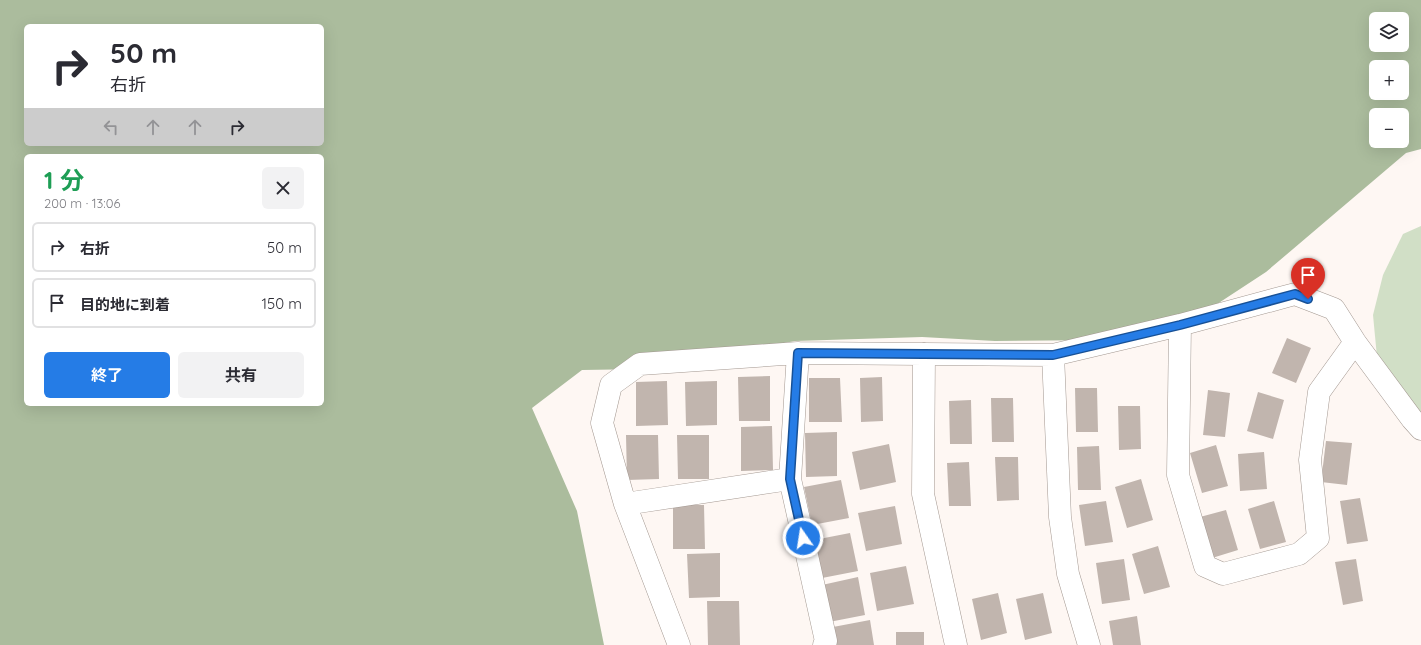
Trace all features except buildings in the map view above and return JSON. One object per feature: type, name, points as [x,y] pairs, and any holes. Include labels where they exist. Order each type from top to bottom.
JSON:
[{"type":"street","points":[[679,645],[625,504],[602,423],[611,386],[640,364],[798,353],[1053,355],[1180,325],[1295,294],[1334,309],[1355,342],[1421,429]]},
{"type":"street","points":[[1180,325],[1178,475],[1205,566],[1224,574],[1300,554],[1318,538],[1310,460],[1319,392],[1355,342]]},
{"type":"street","points":[[798,353],[790,479],[826,641],[824,645]]},
{"type":"street","points":[[924,354],[923,494],[956,645]]},
{"type":"street","points":[[1053,355],[1060,517],[1068,574],[1089,645]]},
{"type":"street","points":[[625,504],[790,479]]},
{"type":"green space","points":[[0,0],[1421,0],[1421,149],[1406,153],[1266,272],[1208,310],[1105,340],[995,341],[922,337],[795,341],[646,369],[582,370],[532,408],[577,511],[604,645],[0,645]]},
{"type":"green space","points":[[1421,226],[1421,416],[1377,357],[1373,315],[1383,275],[1403,234]]},
{"type":"route","points":[[803,538],[790,479],[798,353],[1053,355],[1180,325],[1295,294],[1308,299]]}]
